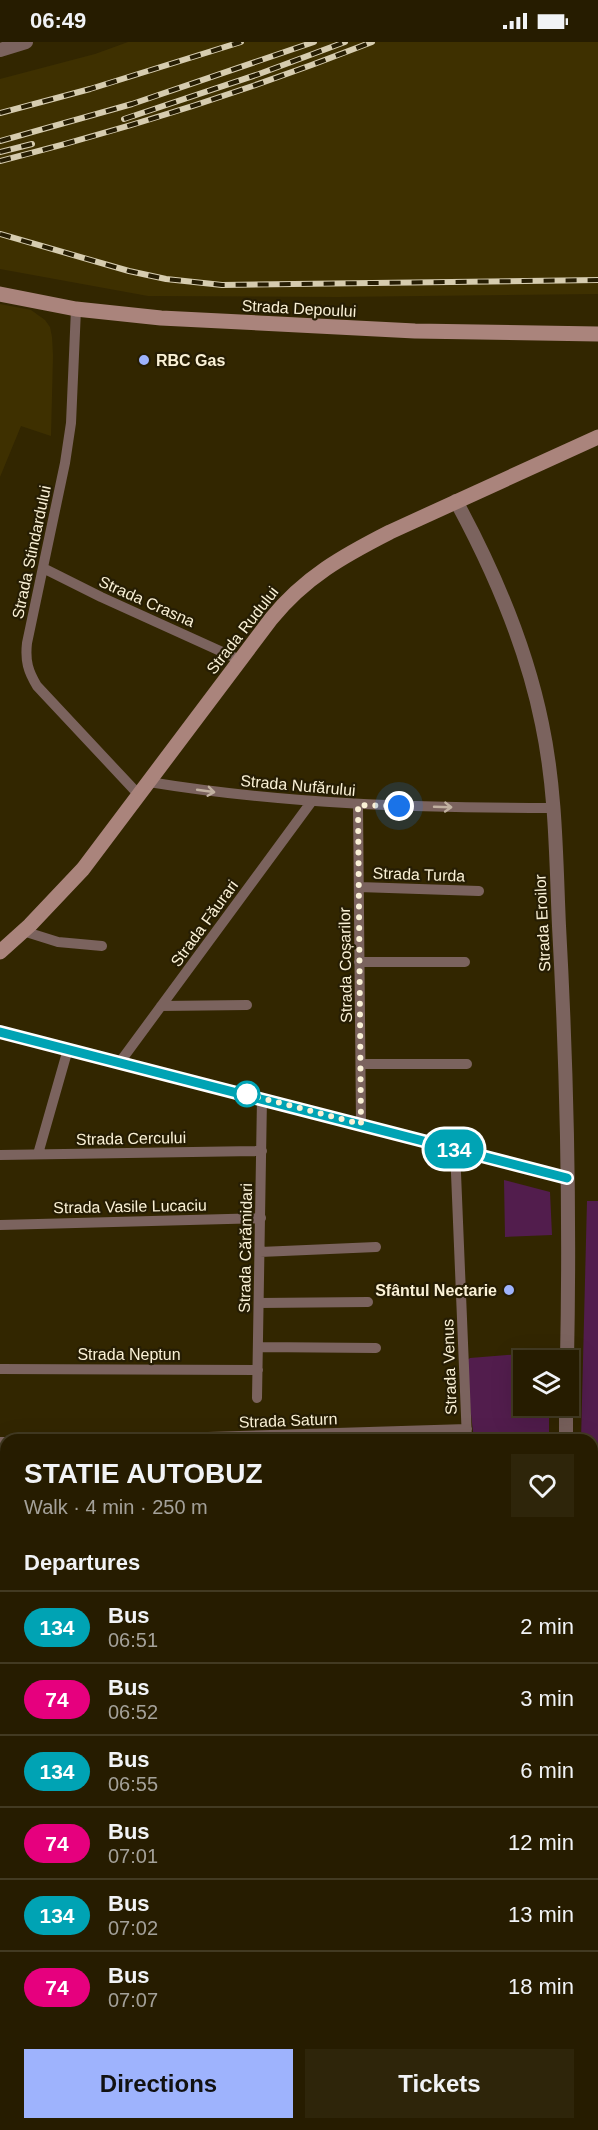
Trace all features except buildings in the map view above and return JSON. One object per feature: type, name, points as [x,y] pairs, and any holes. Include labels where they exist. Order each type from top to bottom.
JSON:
[{"type":"main road","name":"Strada Depoului","points":[[0,294],[76,309],[214,322],[415,331],[598,334]]},
{"type":"main road","name":"Strada Rudului","points":[[0,952],[83,869],[281,606],[312,577],[358,548],[598,437]]},
{"type":"street","points":[[0,50],[26,42]]},
{"type":"street","name":"Strada Stindardului","points":[[76,309],[71,423],[25,660],[29,673],[37,686],[139,795]]},
{"type":"street","name":"Strada Eroilor","points":[[456,501],[483,551],[519,640],[533,685],[546,744],[553,808],[562,993],[567,1178],[567,1350]]},
{"type":"street","name":"Strada Crasna","points":[[43,568],[240,660]]},
{"type":"street","name":"Strada Nufărului","points":[[148,782],[229,794],[358,805],[553,808]]},
{"type":"street","name":"Strada Făurari","points":[[120,1062],[312,801]]},
{"type":"street","name":"Strada Coșarilor","points":[[358,805],[361,1124]]},
{"type":"street","name":"Strada Turda","points":[[359,887],[479,891]]},
{"type":"street","points":[[22,931],[57,942],[102,946]]},
{"type":"street","points":[[359,962],[465,962]]},
{"type":"street","points":[[161,1006],[247,1005]]},
{"type":"street","points":[[0,1032],[567,1178]]},
{"type":"street","points":[[38,1154],[68,1048]]},
{"type":"street","points":[[361,1064],[467,1064]]},
{"type":"street","name":"Strada Cărămidari","points":[[257,1398],[262,1098]]},
{"type":"street","name":"Strada Venus","points":[[455,1149],[467,1434]]},
{"type":"street","name":"Strada Cercului","points":[[0,1155],[261,1151]]},
{"type":"street","name":"Strada Vasile Lucaciu","points":[[0,1225],[261,1218]]},
{"type":"street","points":[[260,1252],[376,1246]]},
{"type":"street","points":[[259,1303],[368,1302]]},
{"type":"street","points":[[258,1347],[376,1348]]},
{"type":"street","name":"Strada Neptun","points":[[0,1369],[258,1370]]},
{"type":"street","points":[[566,1416],[566,1434]]},
{"type":"shaded area","points":[[128,42],[598,42],[598,294],[338,297],[148,296],[0,269],[0,79],[95,54]]},
{"type":"shaded area","points":[[0,304],[31,310],[45,320],[50,327],[53,356],[51,436],[21,426],[0,477]]},
{"type":"shaded area","points":[[504,1180],[550,1192],[552,1235],[505,1237]]},
{"type":"shaded area","points":[[587,1201],[598,1201],[598,1434],[581,1434]]},
{"type":"shaded area","points":[[513,1354],[513,1416],[549,1417],[549,1434],[473,1434],[465,1362],[470,1358]]},
{"type":"railway","points":[[0,113],[90,89],[241,42]]},
{"type":"railway","points":[[0,141],[132,104],[314,42]]},
{"type":"railway","points":[[124,119],[259,74],[345,42]]},
{"type":"railway","points":[[0,161],[188,108],[372,42]]},
{"type":"railway","points":[[0,152],[32,144]]},
{"type":"railway","points":[[0,234],[129,271],[166,279],[222,285],[598,280]]},
{"type":"bus line","name":"134","points":[[0,1032],[567,1178]]},
{"type":"place","name":"RBC Gas","points":[[144,360]]},
{"type":"place","name":"Sfântul Nectarie","points":[[509,1290]]},
{"type":"route","points":[[247,1094],[242,1093],[361,1124],[358,805],[399,806]]}]
